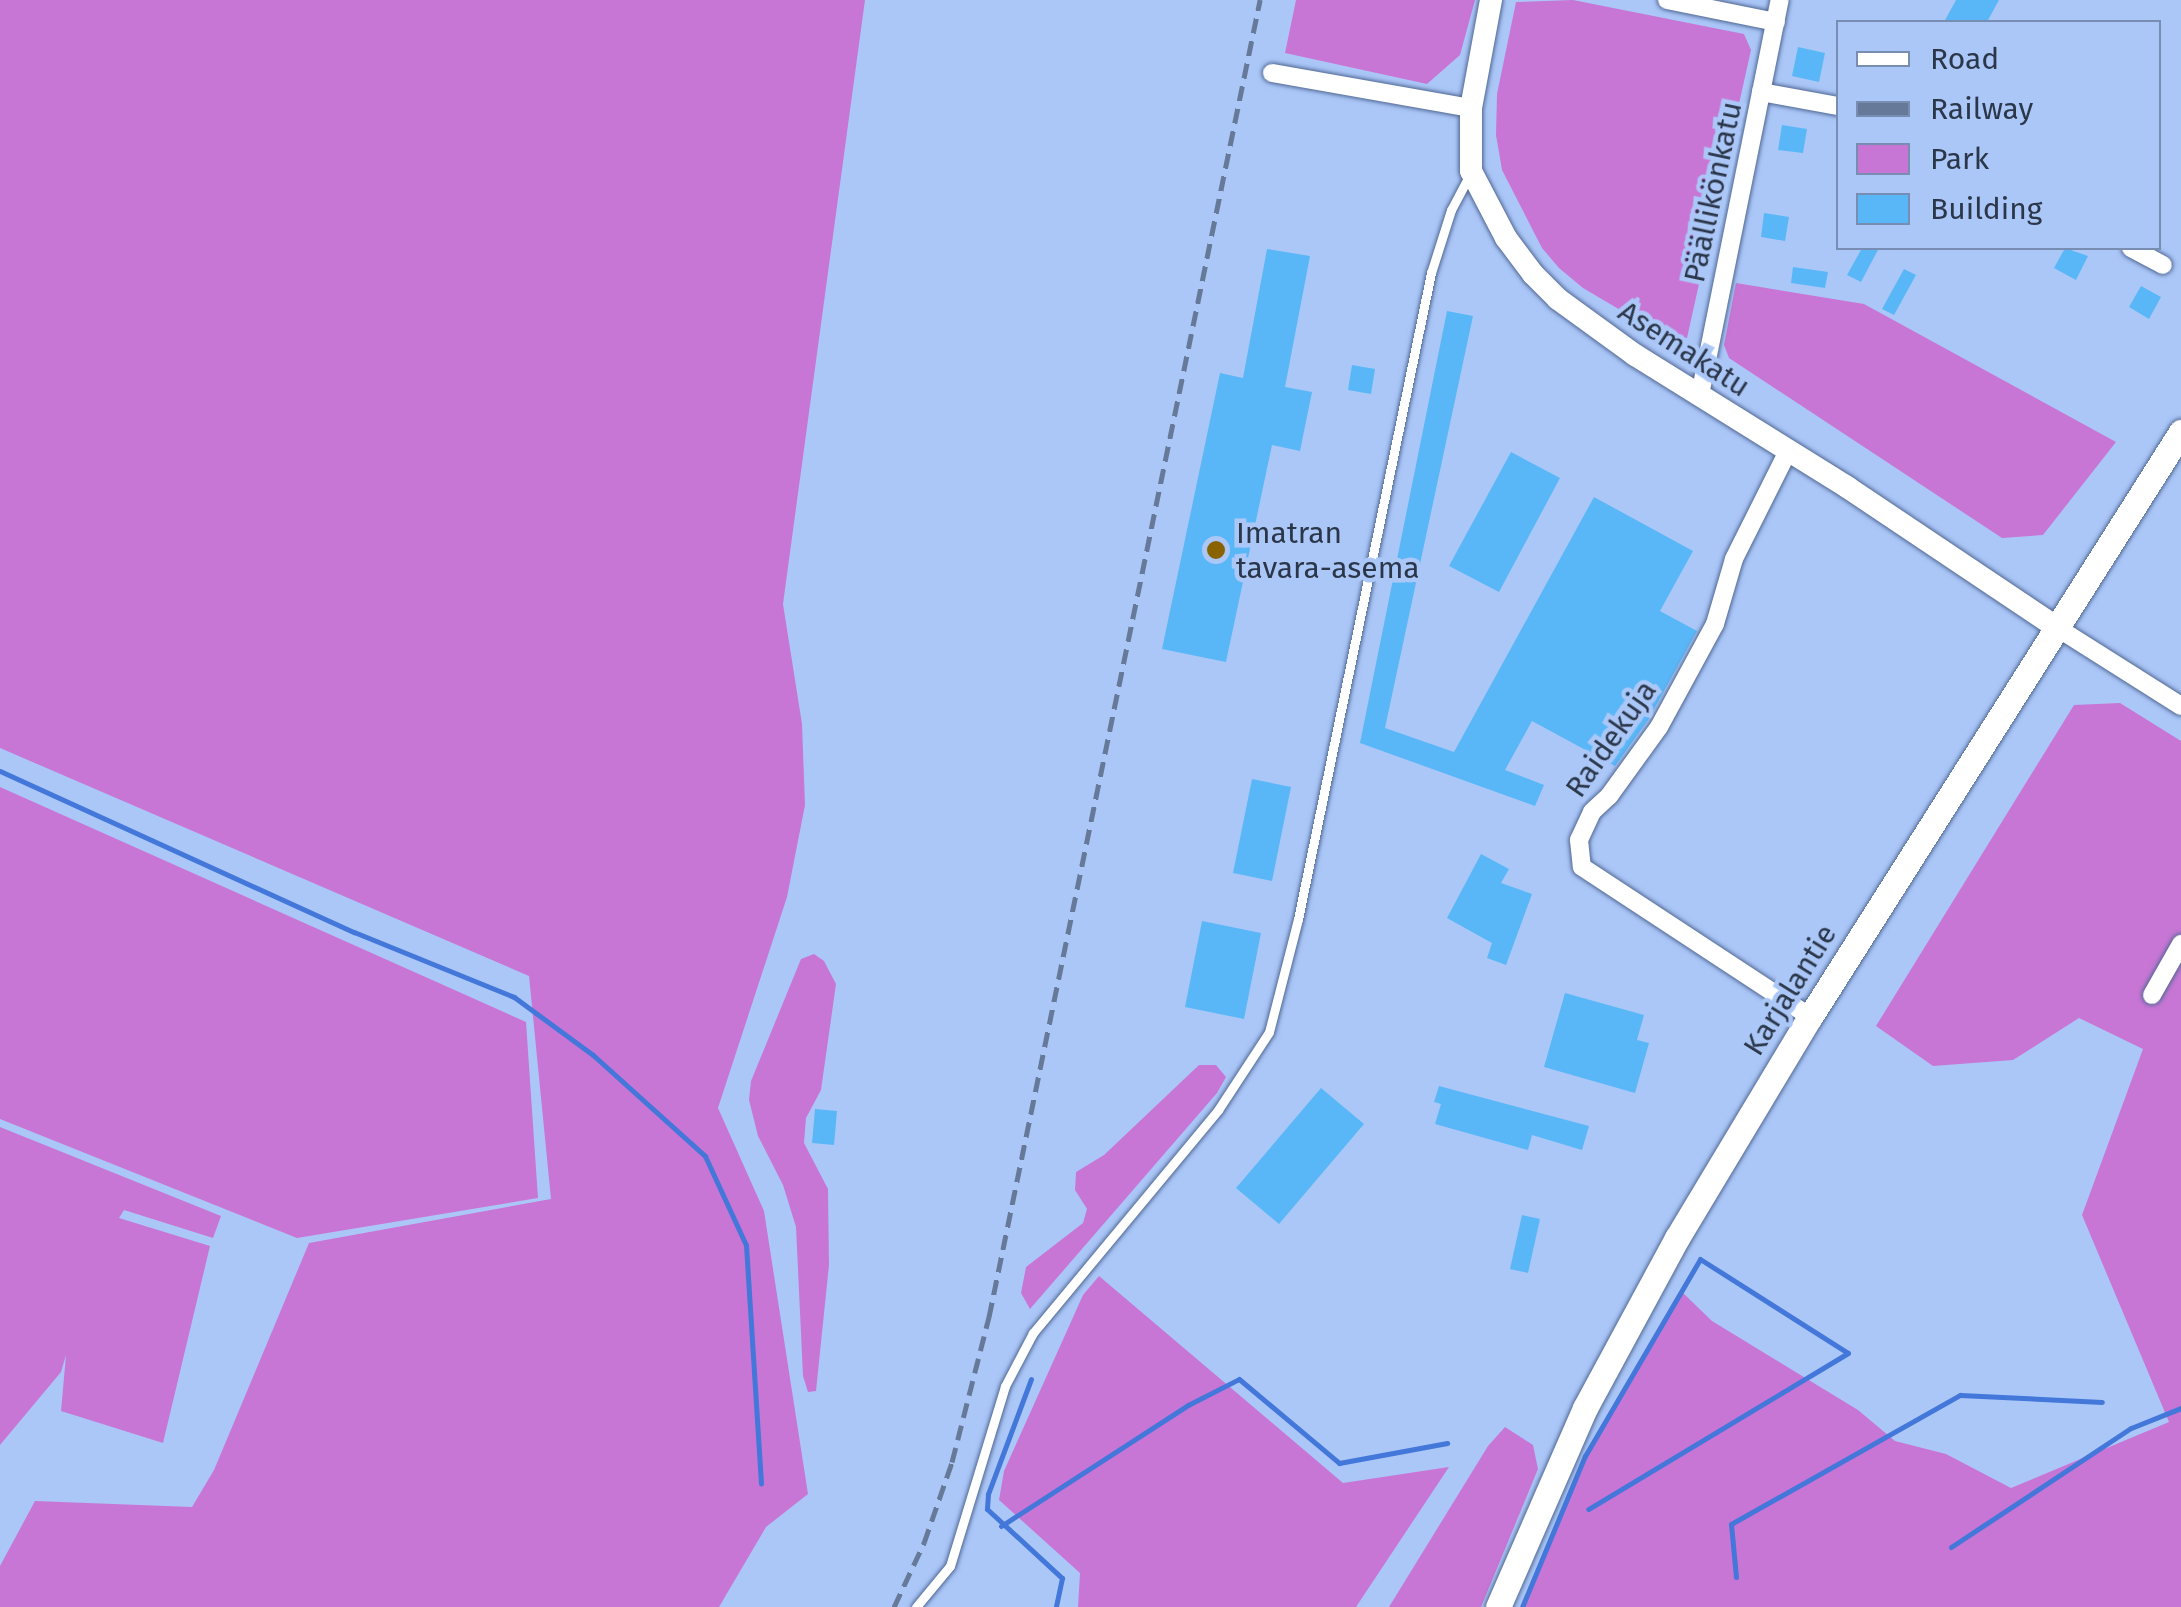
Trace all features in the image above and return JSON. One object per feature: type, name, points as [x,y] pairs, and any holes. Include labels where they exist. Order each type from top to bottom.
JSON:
[{"type":"main road","name":"Karjalantie","points":[[1498,1607],[1585,1408],[1677,1238],[1810,1017],[2181,432]]},
{"type":"street","name":"Asemakatu","points":[[1491,0],[1471,108],[1471,172],[1506,238],[1558,299],[2056,627]]},
{"type":"street","points":[[1667,0],[1776,22]]},
{"type":"street","name":"Päällikönkatu","points":[[1700,394],[1780,0]]},
{"type":"street","points":[[1272,73],[1471,108]]},
{"type":"street","points":[[1761,92],[1836,106]]},
{"type":"street","points":[[2136,250],[2163,265]]},
{"type":"street","name":"Raidekuja","points":[[1788,451],[1734,559],[1714,624],[1660,727],[1592,812],[1578,840],[1582,867],[1810,1017]]},
{"type":"street","points":[[2056,627],[2181,706]]},
{"type":"street","points":[[2152,995],[2181,944]]},
{"type":"lane","points":[[916,1607],[950,1566],[1004,1386],[1034,1333],[1218,1110],[1269,1032],[1298,919],[1431,273],[1451,210],[1471,172]]},
{"type":"green space","points":[[0,0],[865,0],[783,604],[802,724],[805,805],[787,897],[718,1108],[764,1211],[808,1494],[766,1527],[719,1607],[0,1607],[0,1566],[35,1501],[192,1507],[214,1470],[309,1243],[551,1199],[529,976],[0,748]]},
{"type":"green space","points":[[1296,0],[1475,0],[1460,55],[1427,84],[1285,53]]},
{"type":"green space","points":[[1573,0],[1744,34],[1751,50],[1687,338],[1666,337],[1583,288],[1559,268],[1542,248],[1502,170],[1496,135],[1497,94],[1516,2]]},
{"type":"green space","points":[[1736,283],[1864,304],[2116,442],[2043,535],[2002,538],[1729,358],[1724,345]]},
{"type":"green space","points":[[2120,703],[2181,741],[2181,1607],[1522,1607],[1585,1456],[1682,1292],[1712,1321],[1858,1410],[1895,1441],[1946,1454],[2011,1488],[2169,1422],[2082,1215],[2143,1049],[2079,1018],[2013,1060],[1933,1066],[1876,1026],[2074,705]]},
{"type":"green space","points":[[0,787],[526,1022],[538,1198],[297,1238],[0,1119]]},
{"type":"green space","points":[[814,954],[824,961],[836,984],[821,1090],[806,1118],[804,1143],[828,1189],[829,1265],[816,1391],[808,1392],[803,1376],[796,1227],[783,1185],[758,1136],[749,1100],[751,1081],[801,959]]},
{"type":"green space","points":[[1199,1065],[1216,1065],[1226,1077],[1217,1093],[1030,1309],[1021,1293],[1026,1267],[1083,1223],[1087,1209],[1075,1190],[1076,1172],[1104,1155]]},
{"type":"green space","points":[[0,1127],[221,1216],[213,1238],[124,1210],[119,1218],[210,1246],[163,1443],[61,1411],[66,1355],[61,1372],[0,1445]]},
{"type":"green space","points":[[1099,1276],[1343,1483],[1449,1467],[1356,1607],[1078,1607],[1080,1573],[999,1500],[1004,1471],[1083,1295]]},
{"type":"green space","points":[[1505,1427],[1533,1445],[1538,1469],[1481,1607],[1389,1607],[1488,1446]]},
{"type":"building","points":[[1956,0],[1999,0],[1988,20],[1945,20]]},
{"type":"building","points":[[1798,47],[1825,53],[1819,82],[1792,76]]},
{"type":"building","points":[[1782,125],[1807,129],[1803,153],[1778,150]]},
{"type":"building","points":[[1764,213],[1789,217],[1785,241],[1761,237]]},
{"type":"building","name":"Imatran tavara-asema","points":[[1267,249],[1310,256],[1285,387],[1312,392],[1300,451],[1272,445],[1226,662],[1162,649],[1220,373],[1243,378]]},
{"type":"building","points":[[1861,250],[1878,250],[1861,282],[1847,275]]},
{"type":"building","points":[[2064,250],[2088,256],[2076,280],[2054,268]]},
{"type":"building","points":[[1793,267],[1828,272],[1825,288],[1791,283]]},
{"type":"building","points":[[1904,269],[1916,275],[1894,315],[1882,309]]},
{"type":"building","points":[[2141,286],[2161,297],[2149,319],[2129,307]]},
{"type":"building","points":[[1447,311],[1473,316],[1385,728],[1454,752],[1594,497],[1693,551],[1660,611],[1697,631],[1648,720],[1615,766],[1532,721],[1505,770],[1544,785],[1535,806],[1360,743]]},
{"type":"building","points":[[1352,365],[1375,369],[1371,394],[1348,390]]},
{"type":"building","points":[[1511,452],[1560,478],[1499,592],[1449,566]]},
{"type":"building","points":[[1252,779],[1291,787],[1272,881],[1233,873]]},
{"type":"building","points":[[1481,854],[1509,869],[1501,883],[1532,894],[1506,965],[1487,958],[1492,943],[1447,918]]},
{"type":"building","points":[[1202,921],[1261,933],[1244,1019],[1185,1007]]},
{"type":"building","points":[[1565,993],[1644,1015],[1637,1040],[1649,1043],[1635,1093],[1544,1067]]},
{"type":"building","points":[[1439,1086],[1589,1126],[1582,1150],[1532,1135],[1528,1150],[1435,1124],[1441,1104],[1434,1102]]},
{"type":"building","points":[[1321,1088],[1364,1124],[1279,1224],[1236,1188]]},
{"type":"building","points":[[815,1109],[837,1111],[834,1145],[812,1143]]},
{"type":"building","points":[[1522,1215],[1540,1219],[1528,1273],[1510,1269]]},
{"type":"waterway","points":[[0,771],[354,932],[514,997],[593,1055],[705,1156],[746,1245],[761,1484]]},
{"type":"waterway","points":[[1522,1607],[1585,1456],[1700,1259],[1848,1353],[1588,1509]]},
{"type":"waterway","points":[[1031,1379],[988,1494],[987,1509],[1062,1578],[1056,1607]]},
{"type":"waterway","points":[[1001,1526],[1188,1405],[1239,1379],[1339,1463],[1447,1443]]},
{"type":"waterway","points":[[1736,1577],[1731,1524],[1960,1395],[2102,1402]]},
{"type":"waterway","points":[[1951,1547],[2131,1428],[2181,1408]]},
{"type":"railway","points":[[894,1607],[924,1543],[952,1462],[989,1317],[1260,0]]},
{"type":"place","name":"Imatran tavara-asema","points":[[1216,550]]}]
